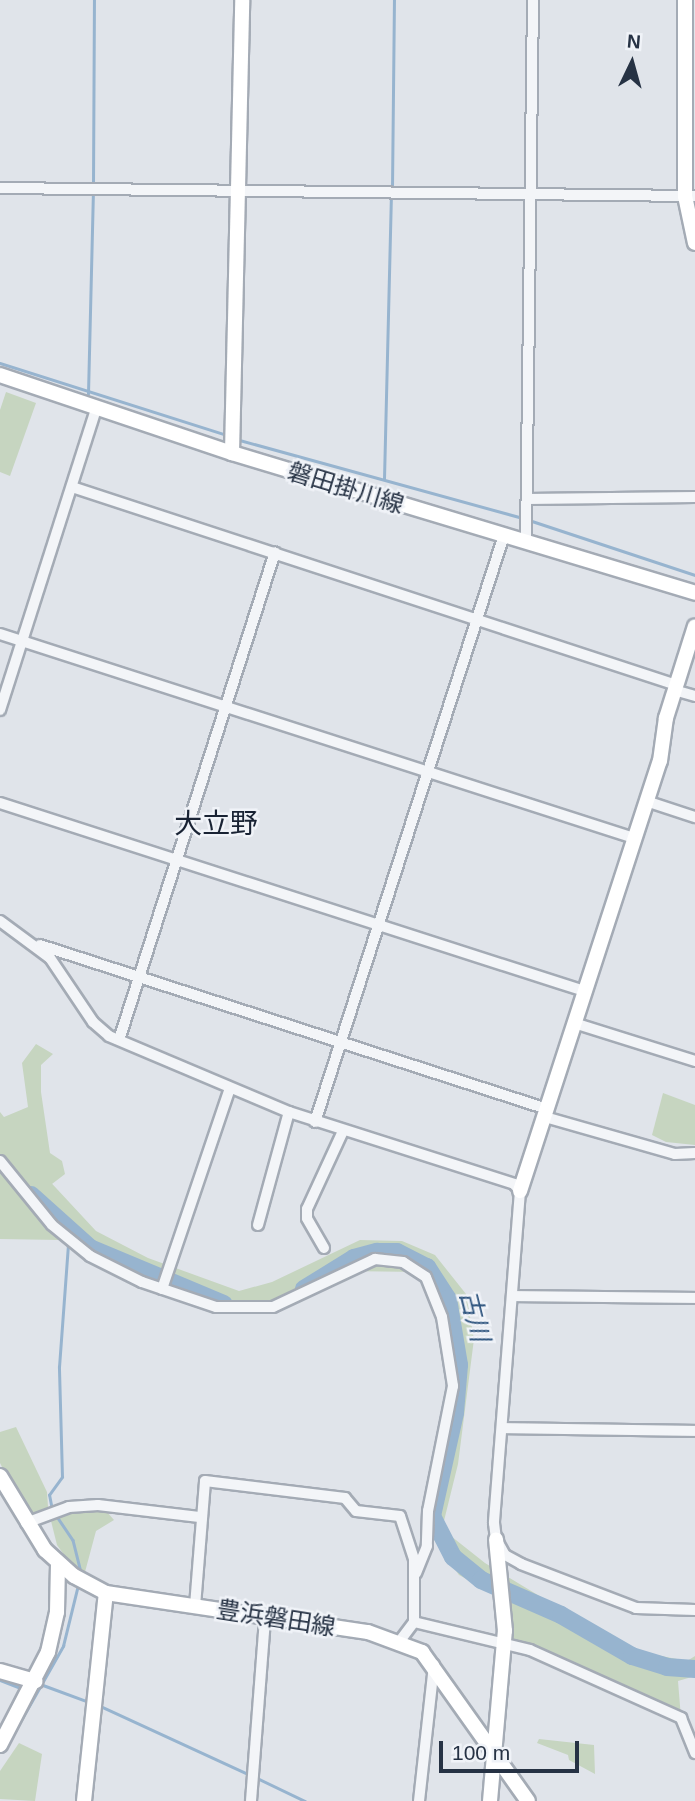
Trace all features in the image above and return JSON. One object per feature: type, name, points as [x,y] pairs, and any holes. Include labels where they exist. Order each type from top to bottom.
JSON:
[{"type":"street","points":[[232,453],[242,0]]},
{"type":"street","points":[[526,541],[533,0]]},
{"type":"street","points":[[685,0],[690,196],[695,243]]},
{"type":"street","points":[[0,188],[532,191],[690,196]]},
{"type":"street","name":"磐田掛川線","points":[[0,375],[96,410],[232,453],[695,593]]},
{"type":"street","points":[[0,710],[96,410]]},
{"type":"street","points":[[72,487],[478,618],[695,696]]},
{"type":"street","points":[[527,499],[695,497]]},
{"type":"street","points":[[315,1122],[505,535]]},
{"type":"street","points":[[119,1040],[275,552]]},
{"type":"street","points":[[489,1801],[504,1641],[501,1577],[494,1523],[520,1191],[646,801],[675,688],[695,626]]},
{"type":"street","points":[[0,634],[634,838]]},
{"type":"street","points":[[646,801],[695,817]]},
{"type":"street","points":[[0,803],[584,991]]},
{"type":"street","points":[[0,921],[34,943],[50,958],[93,1022],[119,1040],[315,1122],[499,1179],[520,1191]]},
{"type":"street","points":[[34,943],[675,1154],[695,1153]]},
{"type":"street","points":[[574,1023],[695,1062]]},
{"type":"street","points":[[162,1289],[230,1087]]},
{"type":"street","points":[[258,1224],[289,1112]]},
{"type":"street","points":[[324,1248],[307,1218],[307,1209],[343,1131]]},
{"type":"street","points":[[0,1161],[70,1242],[162,1289],[216,1307],[254,1310],[295,1298],[356,1264],[375,1259],[403,1262],[426,1277],[442,1317],[453,1386],[428,1511],[427,1546],[416,1573]]},
{"type":"street","points":[[513,1296],[695,1298]]},
{"type":"street","points":[[502,1428],[695,1431]]},
{"type":"street","name":"豊浜磐田線","points":[[0,1475],[26,1523],[58,1564],[106,1592],[368,1632],[399,1642],[434,1664],[528,1801]]},
{"type":"street","points":[[195,1606],[199,1517],[205,1480],[345,1498],[356,1511],[400,1516],[416,1573],[414,1622],[399,1642]]},
{"type":"street","points":[[26,1523],[69,1507],[98,1505],[199,1517]]},
{"type":"street","points":[[496,1539],[505,1555],[521,1564],[636,1608],[695,1610]]},
{"type":"street","points":[[0,1745],[36,1681],[55,1632],[58,1564]]},
{"type":"street","points":[[84,1801],[106,1592]]},
{"type":"street","points":[[251,1801],[265,1617]]},
{"type":"street","points":[[414,1622],[504,1641],[681,1718],[695,1753]]},
{"type":"street","points":[[419,1801],[434,1664]]},
{"type":"street","points":[[0,1671],[36,1681]]},
{"type":"green space","points":[[6,392],[36,403],[10,476],[0,472],[0,410]]},
{"type":"green space","points":[[36,1044],[53,1054],[41,1065],[41,1092],[50,1153],[62,1161],[65,1174],[52,1184],[96,1231],[148,1258],[239,1291],[272,1282],[360,1240],[402,1241],[435,1255],[466,1294],[474,1339],[458,1464],[442,1529],[485,1563],[604,1635],[646,1653],[687,1661],[695,1656],[695,1676],[678,1681],[681,1718],[504,1641],[502,1598],[459,1575],[427,1530],[453,1386],[444,1327],[420,1272],[344,1271],[274,1303],[213,1300],[114,1268],[58,1231],[68,1230],[43,1214],[0,1161],[0,1112],[4,1117],[28,1107],[22,1063]]},
{"type":"green space","points":[[663,1093],[695,1105],[695,1145],[666,1142],[652,1135]]},
{"type":"green space","points":[[0,1163],[59,1240],[0,1239]]},
{"type":"green space","points":[[16,1427],[47,1492],[48,1507],[27,1518],[0,1463],[0,1432]]},
{"type":"green space","points":[[59,1504],[107,1512],[114,1520],[96,1531],[85,1572],[70,1563],[57,1545],[50,1517]]},
{"type":"green space","points":[[539,1739],[594,1745],[595,1774],[569,1760],[568,1755],[537,1743]]},
{"type":"green space","points":[[19,1743],[42,1754],[35,1801],[0,1799],[0,1771]]},
{"type":"waterway","points":[[93,184],[94,0]]},
{"type":"waterway","points":[[392,188],[394,0]]},
{"type":"waterway","points":[[88,394],[93,191]]},
{"type":"waterway","points":[[384,479],[391,195]]},
{"type":"waterway","points":[[0,363],[227,435]]},
{"type":"waterway","points":[[236,439],[523,518]]},
{"type":"waterway","points":[[529,520],[695,575]]},
{"type":"waterway","name":"古川","points":[[31,1195],[90,1248],[224,1304]]},
{"type":"waterway","points":[[52,1510],[49,1495],[62,1477],[59,1367],[68,1243]]},
{"type":"waterway","name":"古川","points":[[304,1289],[354,1258],[377,1252],[397,1252],[427,1267],[448,1299],[459,1365],[455,1413],[432,1516],[453,1557],[481,1580],[561,1615],[632,1656],[667,1667],[695,1669]]},
{"type":"waterway","points":[[56,1515],[73,1540],[81,1572]]},
{"type":"waterway","points":[[11,1738],[63,1646],[78,1585]]},
{"type":"waterway","points":[[0,1680],[24,1689]]},
{"type":"waterway","points":[[43,1685],[89,1702]]},
{"type":"waterway","points":[[98,1705],[248,1774]]},
{"type":"waterway","points":[[257,1778],[305,1801]]},
{"type":"district","name":"大立野","points":[[216,824]]}]
